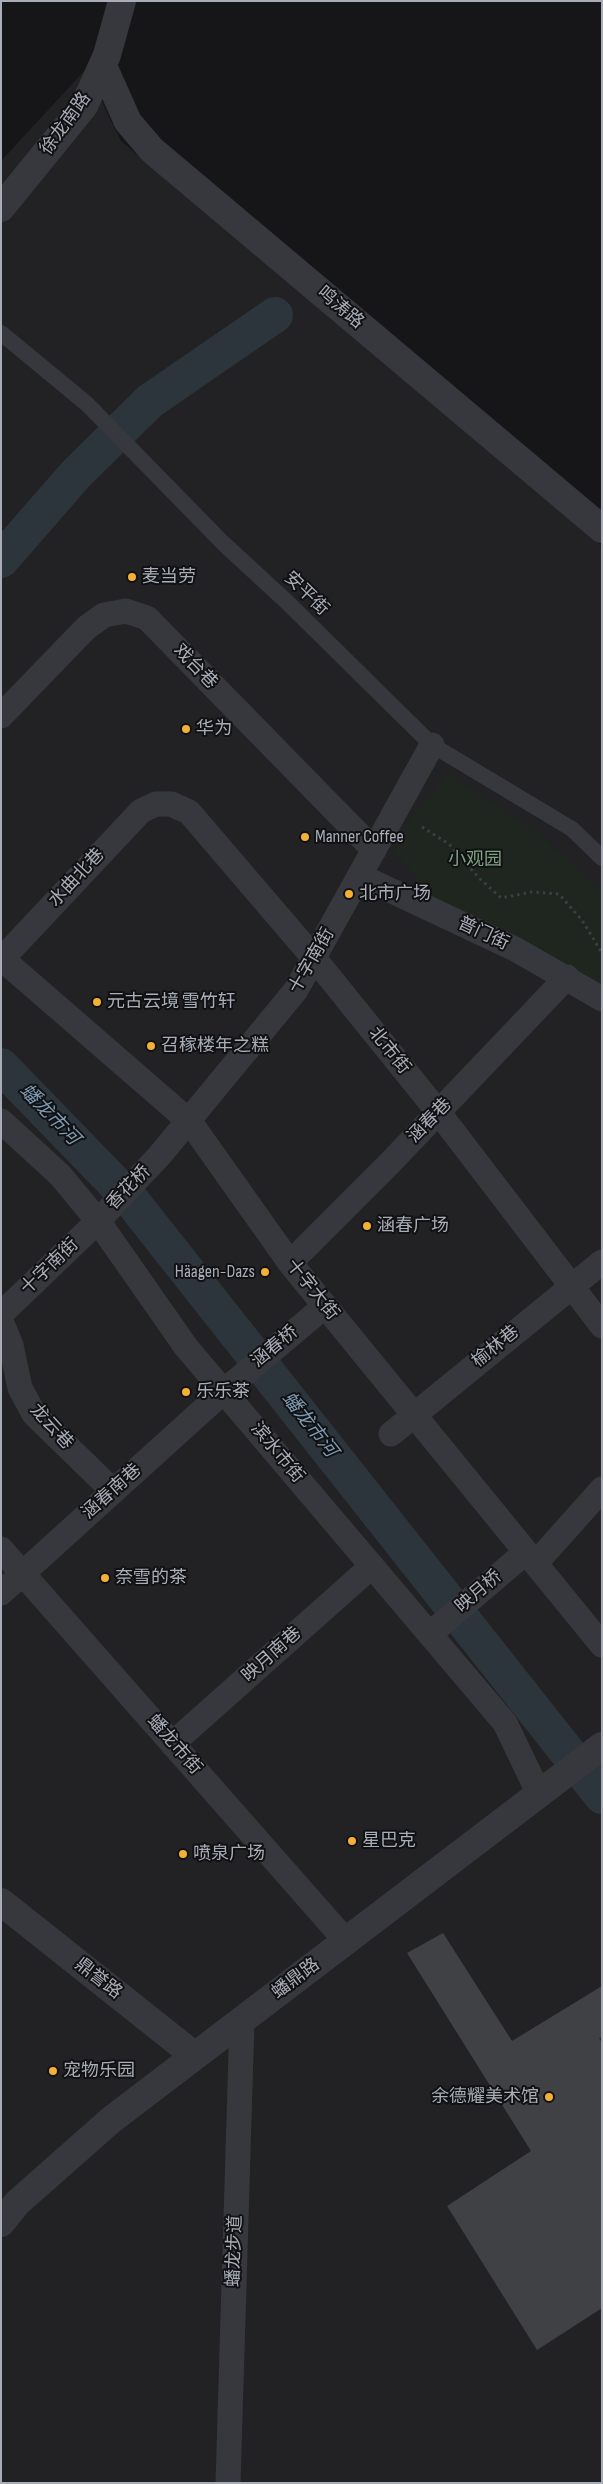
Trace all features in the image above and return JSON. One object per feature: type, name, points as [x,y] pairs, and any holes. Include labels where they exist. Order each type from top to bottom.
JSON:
[{"type":"street","name":"徐龙南路","points":[[1,208],[84,106],[103,66],[122,1]]},
{"type":"street","name":"鸣涛路","points":[[103,66],[128,122],[152,150],[602,529]]},
{"type":"street","name":"戏台巷","points":[[1,716],[86,628],[104,615],[126,611],[147,618],[374,850]]},
{"type":"street","name":"十字南街","points":[[160,1155],[190,1122],[296,990],[432,745]]},
{"type":"street","name":"北市街","points":[[156,804],[172,804],[189,812],[314,958],[439,1112],[602,1326]]},
{"type":"street","name":"水曲北巷","points":[[2,958],[129,821],[141,810],[156,804]]},
{"type":"street","name":"普门街","points":[[360,876],[515,949],[602,998]]},
{"type":"street","name":"十字大街","points":[[2,958],[190,1122],[290,1263],[602,1645]]},
{"type":"street","name":"涵春巷","points":[[290,1263],[439,1112],[567,977]]},
{"type":"street","name":"滨水市街","points":[[1,1121],[60,1175],[98,1220],[186,1347],[225,1390],[372,1566],[431,1633],[504,1723],[539,1794]]},
{"type":"street","name":"香花桥","points":[[98,1220],[160,1155]]},
{"type":"street","name":"十字南街","points":[[1,1314],[98,1220]]},
{"type":"street","name":"榆林巷","points":[[391,1434],[413,1414],[602,1262]]},
{"type":"street","name":"涵春桥","points":[[225,1390],[325,1306]]},
{"type":"street","name":"龙云巷","points":[[1,1321],[11,1345],[20,1388],[34,1414],[114,1491]]},
{"type":"street","name":"涵春南巷","points":[[1,1594],[225,1390]]},
{"type":"street","name":"映月桥","points":[[431,1633],[531,1557],[602,1488]]},
{"type":"street","name":"蟠龙市街","points":[[1,1549],[346,1941]]},
{"type":"street","name":"映月南巷","points":[[172,1744],[372,1566]]},
{"type":"street","name":"蟠鼎路","points":[[1,2223],[17,2203],[111,2120],[602,1746]]},
{"type":"street","name":"鼎誉路","points":[[1,1902],[195,2056]]},
{"type":"street","name":"蟠龙步道","points":[[228,2483],[242,2020]]},
{"type":"lane","name":"安平街","points":[[1,333],[87,404],[223,543],[287,602],[432,745],[572,830],[602,858]]},
{"type":"path","points":[[396,811],[449,844],[480,879],[501,898],[532,892],[559,894],[582,920],[602,953]]},
{"type":"shaded area","points":[[86,69],[121,141],[602,546],[602,2483],[1,2483],[1,161]]},
{"type":"green space","name":"小观园","points":[[449,774],[535,831],[602,892],[602,992],[409,891],[418,876],[388,846]]},
{"type":"building","name":"余德耀美术馆","points":[[443,1933],[512,2041],[602,1986],[602,2037],[599,2038],[602,2043],[602,2308],[537,2350],[447,2206],[531,2151],[407,1953]]},
{"type":"waterway","points":[[1,560],[76,474],[150,401],[275,315]]},
{"type":"waterway","name":"蟠龙市河","points":[[1,1066],[131,1200],[602,1796]]},
{"type":"place","name":"麦当劳","points":[[132,577]]},
{"type":"place","name":"华为","points":[[186,729]]},
{"type":"place","name":"Manner Coffee","points":[[305,837]]},
{"type":"place","name":"北市广场","points":[[349,894]]},
{"type":"place","name":"元古云境 雪竹轩","points":[[97,1002]]},
{"type":"place","name":"召稼楼年之糕","points":[[151,1046]]},
{"type":"place","name":"涵春广场","points":[[367,1226]]},
{"type":"place","name":"Häagen-Dazs","points":[[265,1272]]},
{"type":"place","name":"乐乐茶","points":[[186,1392]]},
{"type":"place","name":"奈雪的茶","points":[[105,1578]]},
{"type":"place","name":"星巴克","points":[[352,1841]]},
{"type":"place","name":"喷泉广场","points":[[183,1854]]},
{"type":"place","name":"宠物乐园","points":[[53,2071]]},
{"type":"place","name":"余德耀美术馆","points":[[549,2097]]}]
